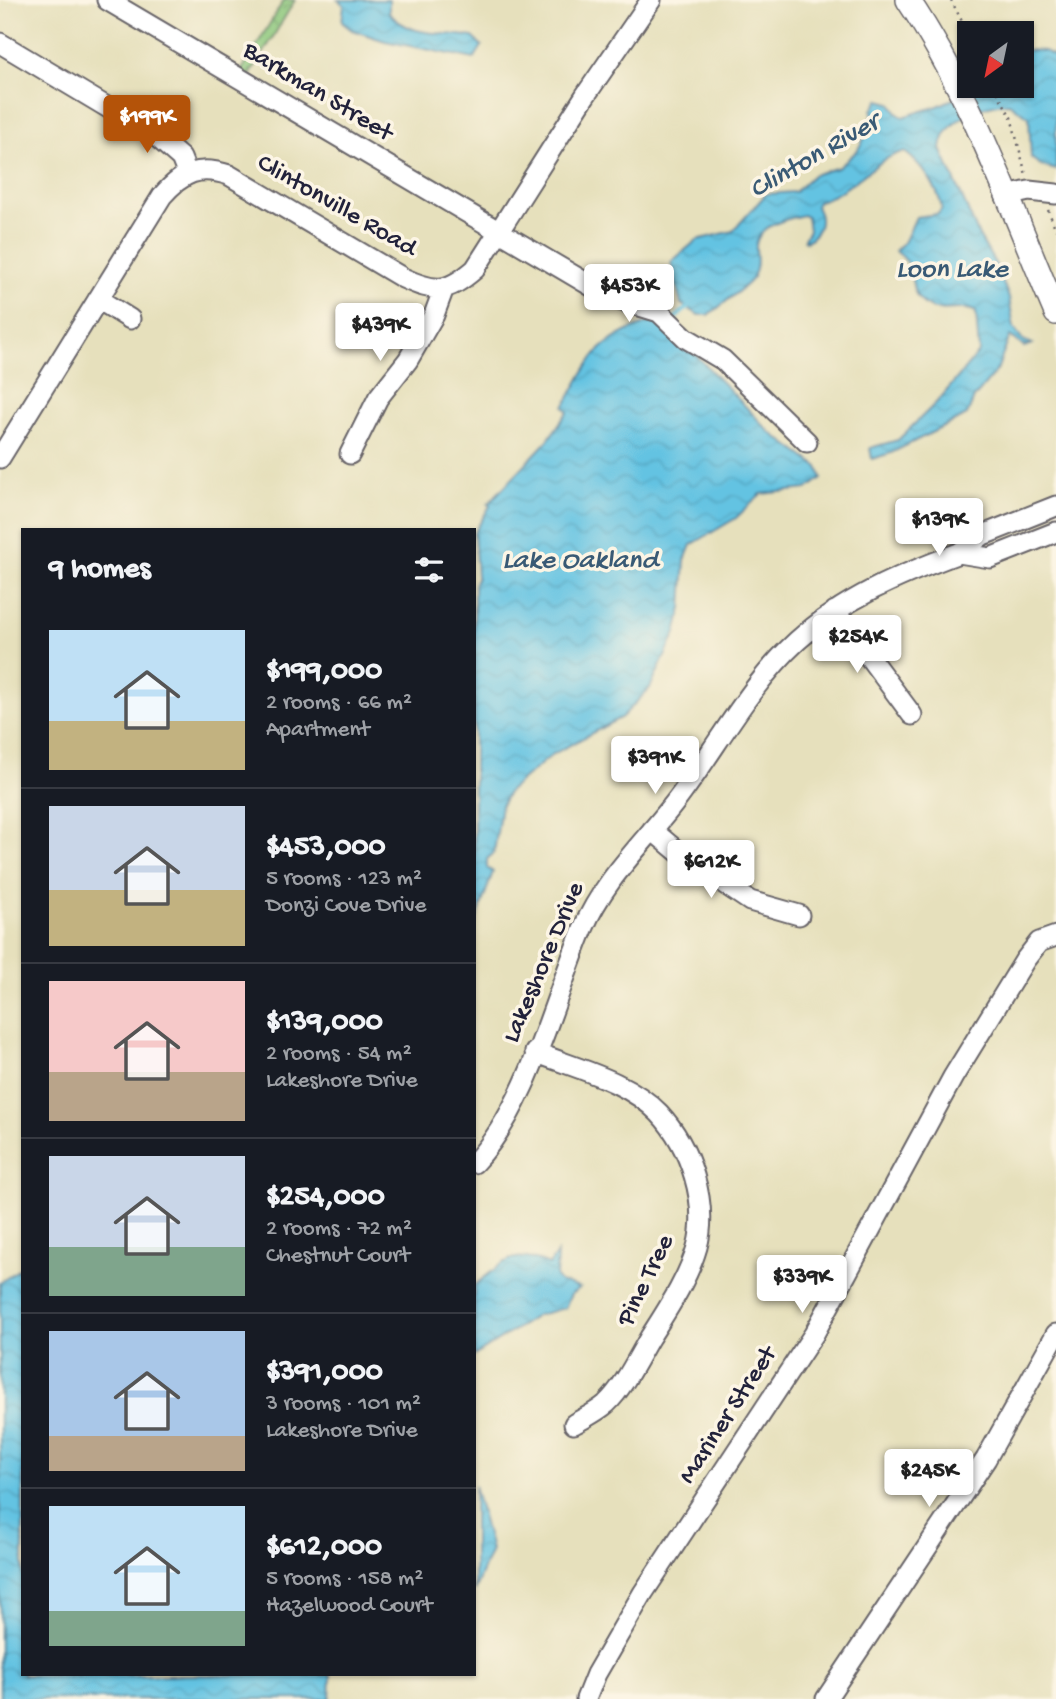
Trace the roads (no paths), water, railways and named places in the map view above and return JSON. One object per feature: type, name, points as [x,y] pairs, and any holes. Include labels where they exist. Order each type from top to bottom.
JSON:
[{"type":"main road","points":[[910,1],[950,74],[1006,196],[1049,275],[1056,313]]},
{"type":"street","name":"Barkman Street","points":[[107,0],[610,297],[659,312],[686,338],[723,360],[807,442]]},
{"type":"street","points":[[350,454],[378,398],[408,360],[435,315],[444,288],[458,283],[475,269],[585,96],[651,0]]},
{"type":"street","points":[[0,43],[157,137],[181,158],[187,173],[174,181],[162,196],[0,458]]},
{"type":"street","name":"Clintonville Road","points":[[187,173],[209,169],[229,176],[403,278],[421,286],[444,288]]},
{"type":"street","points":[[1006,196],[1029,191],[1056,194]]},
{"type":"street","points":[[98,299],[130,319]]},
{"type":"street","name":"Lakeshore Drive","points":[[476,1160],[503,1124],[585,926],[609,883],[701,769],[767,674],[797,642],[835,611],[868,590],[959,553],[983,535],[1056,506]]},
{"type":"street","name":"Lakeshore Drive","points":[[959,553],[990,558],[1056,532]]},
{"type":"street","points":[[835,611],[912,715]]},
{"type":"street","points":[[652,830],[683,856],[750,901],[799,915]]},
{"type":"street","name":"Mariner Street","points":[[586,1699],[596,1674],[643,1593],[814,1334],[953,1077],[1047,939]]},
{"type":"street","name":"Pine Tree","points":[[535,1052],[619,1085],[639,1096],[659,1113],[684,1150],[695,1175],[700,1219],[697,1247],[664,1316],[606,1405],[574,1424]]},
{"type":"street","points":[[826,1699],[986,1459],[1056,1334]]},
{"type":"water","points":[[338,0],[389,0],[389,13],[408,27],[473,37],[482,46],[474,59],[385,41],[352,30],[342,22],[344,5]]},
{"type":"water","name":"Loon Lake","points":[[1034,50],[1045,51],[1056,57],[1056,170],[1042,166],[1031,158],[1029,117],[1009,103],[988,106],[966,115],[949,129],[943,138],[941,149],[979,236],[997,267],[1009,298],[1014,328],[1023,340],[1032,344],[1024,347],[1010,336],[997,370],[974,398],[967,415],[891,453],[872,459],[870,448],[898,440],[939,400],[979,352],[976,312],[935,309],[923,303],[914,290],[908,263],[895,251],[905,241],[916,217],[938,214],[942,208],[933,184],[912,158],[905,152],[896,154],[841,191],[818,201],[816,206],[820,217],[819,226],[806,242],[804,239],[809,230],[807,217],[803,215],[779,222],[765,230],[757,242],[757,261],[753,277],[708,315],[699,315],[681,304],[671,262],[697,240],[733,231],[766,194],[795,192],[813,175],[839,167],[857,151],[873,123],[872,110],[879,100],[891,103],[903,117],[957,97],[1034,98]]},
{"type":"water","name":"Lake Oakland","points":[[647,323],[659,323],[688,353],[692,351],[770,432],[818,467],[822,478],[807,489],[761,494],[736,518],[691,545],[685,560],[682,608],[676,633],[650,688],[622,717],[553,754],[509,791],[501,805],[494,853],[487,859],[487,868],[493,872],[476,920],[476,530],[490,506],[488,504],[548,440],[568,411],[564,407],[595,355],[629,330]]},
{"type":"water","points":[[557,1253],[556,1277],[560,1282],[580,1288],[571,1294],[565,1308],[538,1315],[476,1355],[476,1284],[508,1260],[525,1258],[549,1265]]},
{"type":"water","points":[[21,1267],[21,1676],[331,1676],[330,1699],[0,1699],[0,1283]]},
{"type":"water","points":[[476,1493],[491,1550],[476,1586]]},
{"type":"waterway","name":"Clinton River","points":[[674,319],[687,308]]}]
